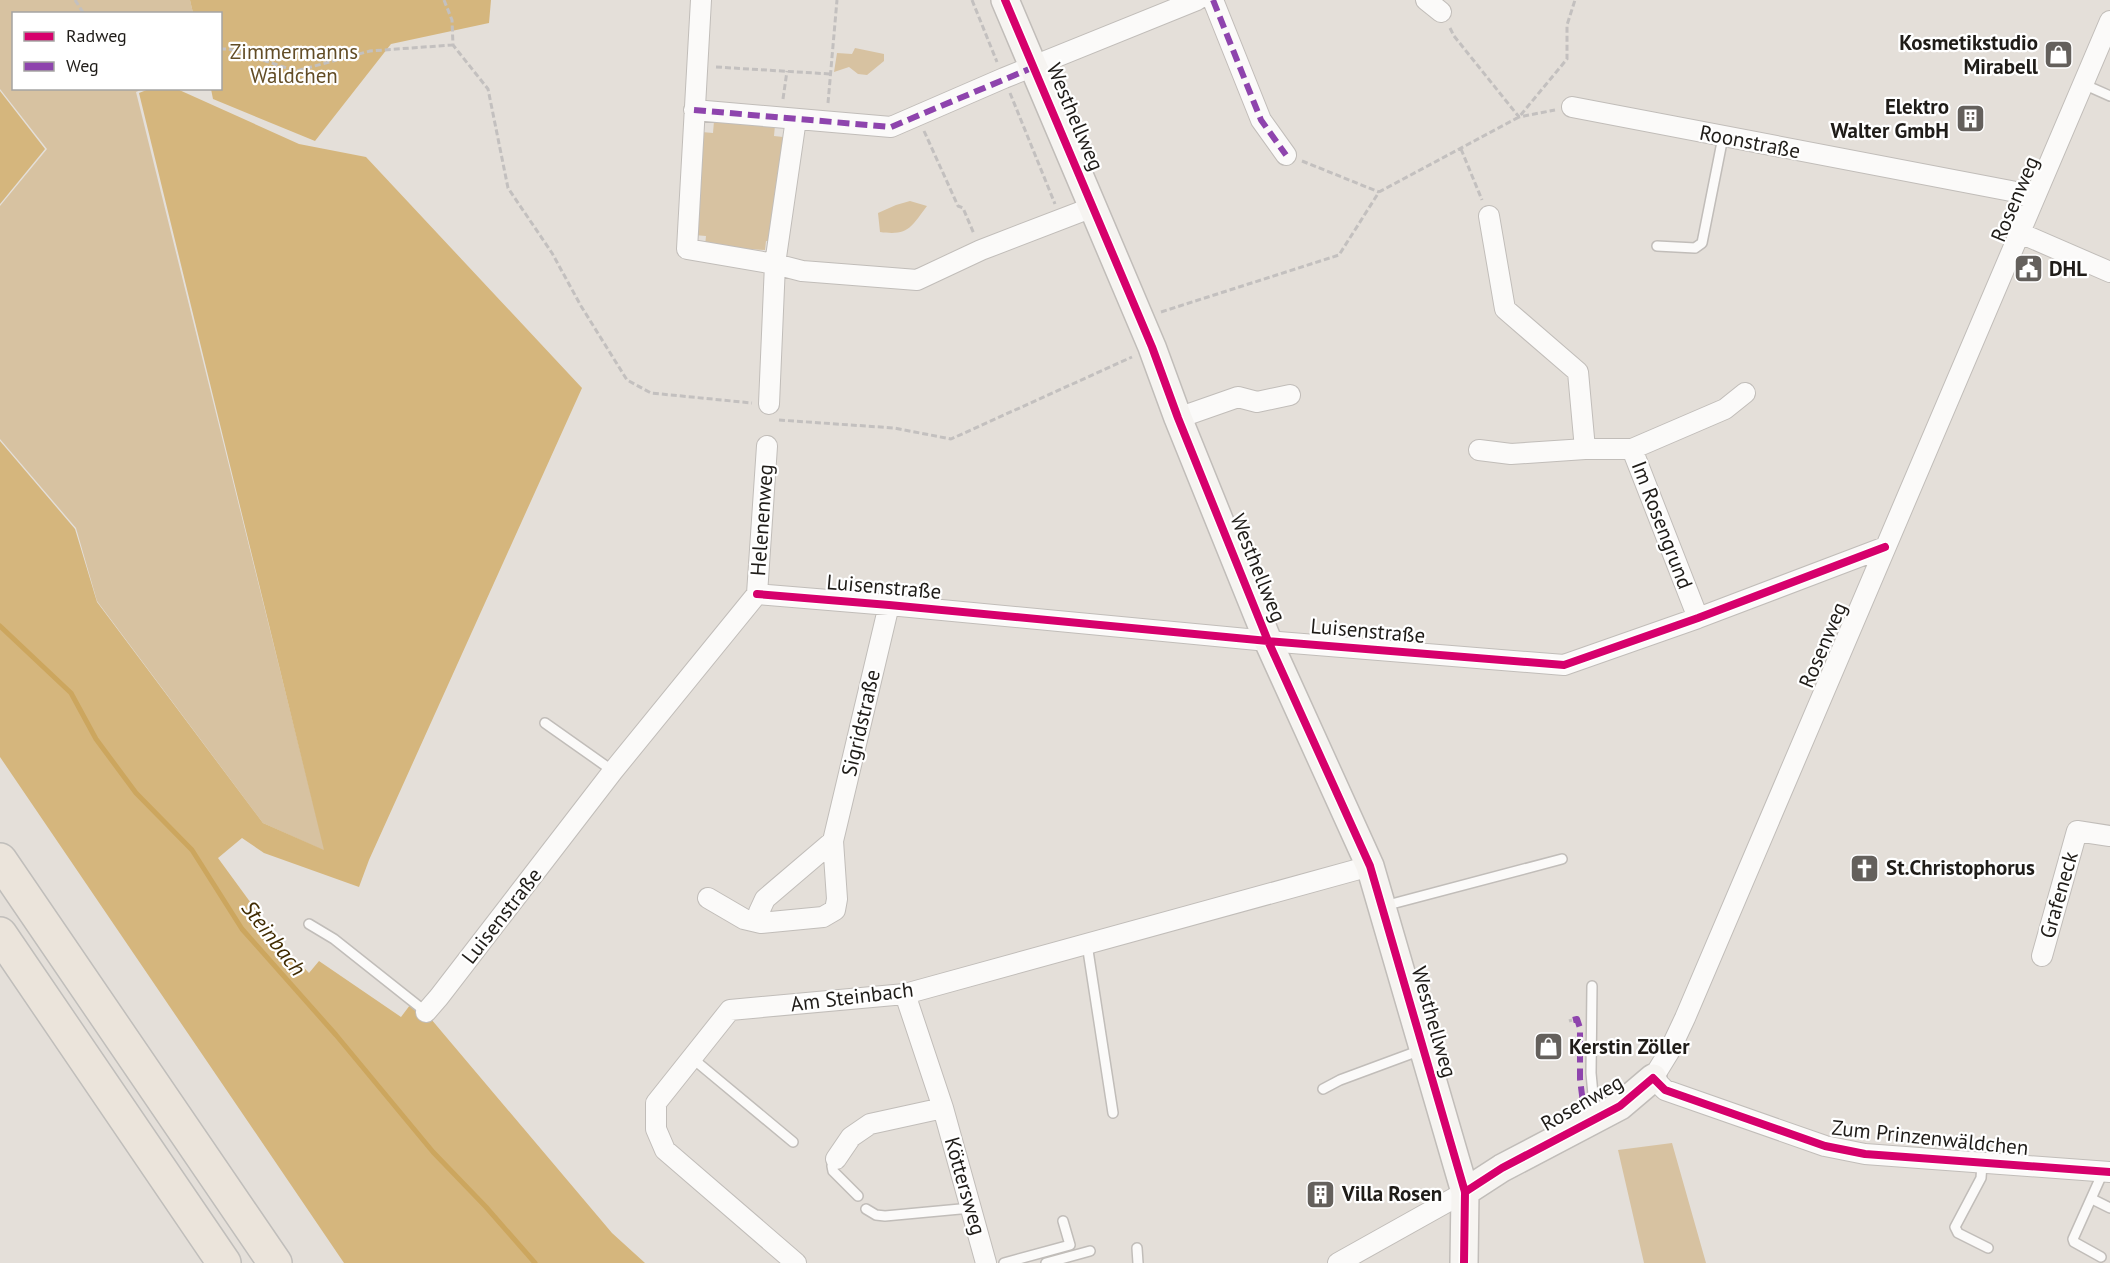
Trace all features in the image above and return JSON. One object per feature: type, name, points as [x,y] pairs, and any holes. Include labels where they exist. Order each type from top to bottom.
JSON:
[{"type":"highway","points":[[0,860],[275,1263]]},
{"type":"highway","points":[[0,934],[224,1263]]},
{"type":"street","points":[[701,0],[687,249],[775,264],[802,271],[917,280],[981,250],[1093,207]]},
{"type":"street","name":"Westhellweg","points":[[1005,0],[1152,347],[1178,418],[1268,641],[1370,866],[1465,1192],[1464,1263]]},
{"type":"street","points":[[694,110],[891,127],[1004,78],[1197,0]]},
{"type":"street","points":[[1213,0],[1261,120],[1286,155]]},
{"type":"street","name":"Rosenweg","points":[[1338,1263],[1465,1192],[1502,1168],[1620,1107],[1653,1078],[1670,1052],[2110,21]]},
{"type":"street","name":"Roonstraße","points":[[1572,107],[2011,191],[2034,199]]},
{"type":"street","points":[[769,404],[775,264],[789,119]]},
{"type":"street","points":[[1489,216],[1504,309],[1578,372],[1585,449]]},
{"type":"street","points":[[2020,233],[2110,272]]},
{"type":"street","name":"Im Rosengrund","points":[[1698,618],[1632,449],[1725,409],[1744,393]]},
{"type":"street","points":[[1178,418],[1238,397],[1257,402],[1290,395]]},
{"type":"street","name":"Helenenweg","points":[[757,594],[767,446]]},
{"type":"street","points":[[1479,450],[1511,454],[1585,449],[1632,449]]},
{"type":"street","name":"Luisenstraße","points":[[426,1012],[613,771],[757,594],[1268,641],[1564,665],[1698,618],[1885,547]]},
{"type":"street","name":"Sigridstraße","points":[[708,898],[744,919],[761,923],[823,917],[835,910],[837,899],[833,841],[889,605]]},
{"type":"street","name":"Grafeneck","points":[[2042,956],[2077,831],[2110,836]]},
{"type":"street","points":[[761,923],[759,912],[765,899],[833,841]]},
{"type":"street","name":"Am Steinbach","points":[[796,1263],[664,1149],[656,1129],[656,1103],[729,1010],[905,994],[1370,866]]},
{"type":"street","name":"Köttersweg","points":[[905,994],[943,1108],[986,1263]]},
{"type":"street","name":"Zum Prinzenwäldchen","points":[[1653,1078],[1665,1090],[1825,1146],[1865,1154],[2107,1172]]},
{"type":"street","name":"Köttersweg","points":[[836,1159],[851,1137],[870,1125],[943,1108]]},
{"type":"lane","points":[[2084,84],[2110,96]]},
{"type":"lane","points":[[1657,246],[1695,248],[1702,243],[1723,137]]},
{"type":"lane","points":[[545,723],[613,771]]},
{"type":"lane","points":[[1382,907],[1562,860]]},
{"type":"lane","points":[[309,924],[334,939],[426,1012]]},
{"type":"lane","points":[[1087,944],[1113,1113]]},
{"type":"lane","points":[[1592,986],[1591,1073],[1595,1119]]},
{"type":"lane","points":[[1323,1089],[1340,1080],[1424,1049]]},
{"type":"lane","points":[[692,1058],[793,1142]]},
{"type":"lane","points":[[836,1159],[832,1172],[858,1196]]},
{"type":"lane","points":[[1982,1164],[1981,1178],[1955,1227],[1958,1233],[1988,1248]]},
{"type":"lane","points":[[2101,1257],[2074,1242],[2073,1239],[2107,1172]]},
{"type":"lane","points":[[2092,1199],[2110,1208]]},
{"type":"lane","points":[[866,1209],[876,1215],[885,1216],[971,1208]]},
{"type":"lane","points":[[1004,1263],[1070,1245],[1063,1221]]},
{"type":"lane","points":[[1137,1248],[1138,1263]]},
{"type":"lane","points":[[1046,1263],[1090,1251]]},
{"type":"path","points":[[444,0],[452,20],[453,45],[488,89],[508,188],[552,253],[581,306],[627,380],[651,393],[705,400],[769,404],[769,419],[894,428],[951,439],[1152,347]]},
{"type":"path","points":[[827,122],[837,0]]},
{"type":"path","points":[[972,0],[1062,219]]},
{"type":"path","points":[[1519,117],[1567,59],[1567,25],[1575,0]]},
{"type":"path","points":[[1433,6],[1519,117]]},
{"type":"path","points":[[222,49],[229,49],[296,71],[370,51],[453,45]]},
{"type":"path","points":[[697,66],[831,74]]},
{"type":"path","points":[[787,71],[789,119]]},
{"type":"path","points":[[1140,319],[1339,255],[1379,192],[1519,117],[1572,107]]},
{"type":"path","points":[[917,116],[958,206],[963,208],[981,250]]},
{"type":"path","points":[[1461,149],[1489,216]]},
{"type":"path","points":[[1286,155],[1379,192]]},
{"type":"shaded area","points":[[0,0],[190,0],[193,12],[12,12],[12,90],[141,90],[136,92],[325,851],[263,823],[97,601],[76,528],[0,439],[0,206],[47,149],[0,89]]},
{"type":"shaded area","points":[[855,48],[884,54],[884,61],[867,75],[858,74],[849,67],[834,72],[837,53],[852,54]]},
{"type":"shaded area","points":[[714,121],[775,125],[774,136],[783,137],[776,242],[766,241],[765,250],[705,246],[706,236],[694,235],[702,132],[713,133]]},
{"type":"shaded area","points":[[910,201],[927,206],[913,225],[897,233],[880,232],[878,213]]},
{"type":"shaded area","points":[[1672,1143],[1706,1263],[1644,1263],[1618,1150]]},
{"type":"green space","name":"Zimmermanns Wäldchen","points":[[190,0],[491,0],[489,23],[391,44],[315,141],[213,99],[211,90],[222,90],[222,12],[193,12]]},
{"type":"green space","points":[[146,90],[179,90],[299,144],[366,157],[582,388],[369,860],[359,887],[264,853],[242,838],[218,858],[280,943],[309,973],[319,961],[401,1017],[410,1005],[431,1019],[612,1233],[645,1263],[344,1263],[0,757],[0,441],[75,529],[97,602],[263,823],[324,850],[139,93]]},
{"type":"green space","points":[[0,91],[45,149],[0,204]]},
{"type":"waterway","name":"Steinbach","points":[[0,626],[71,693],[96,739],[136,793],[192,850],[242,929],[336,1035],[433,1152],[486,1207],[535,1263]]},
{"type":"marked path","points":[[1213,0],[1261,120],[1286,155]]},
{"type":"marked path","points":[[694,110],[891,127],[1034,67]]},
{"type":"marked path","points":[[1573,1020],[1577,1019],[1580,1028],[1580,1079],[1583,1103]]},
{"type":"cycle path","points":[[1005,0],[1152,347],[1178,418],[1268,641],[1370,866],[1465,1192],[1464,1263]]},
{"type":"cycle path","points":[[757,594],[1268,641],[1564,665],[1698,618],[1885,547]]},
{"type":"cycle path","points":[[1465,1192],[1502,1168],[1620,1106],[1653,1078],[1665,1090],[1825,1146],[1865,1154],[2110,1172]]},
{"type":"place","name":"Kosmetikstudio Mirabell","points":[[2059,55]]},
{"type":"place","name":"Elektro Walter GmbH","points":[[1970,119]]},
{"type":"place","name":"DHL","points":[[2028,269]]},
{"type":"place","name":"St.Christophorus","points":[[1865,868]]},
{"type":"place","name":"Kerstin Zöller","points":[[1548,1047]]},
{"type":"place","name":"Villa Rosen","points":[[1321,1194]]}]
